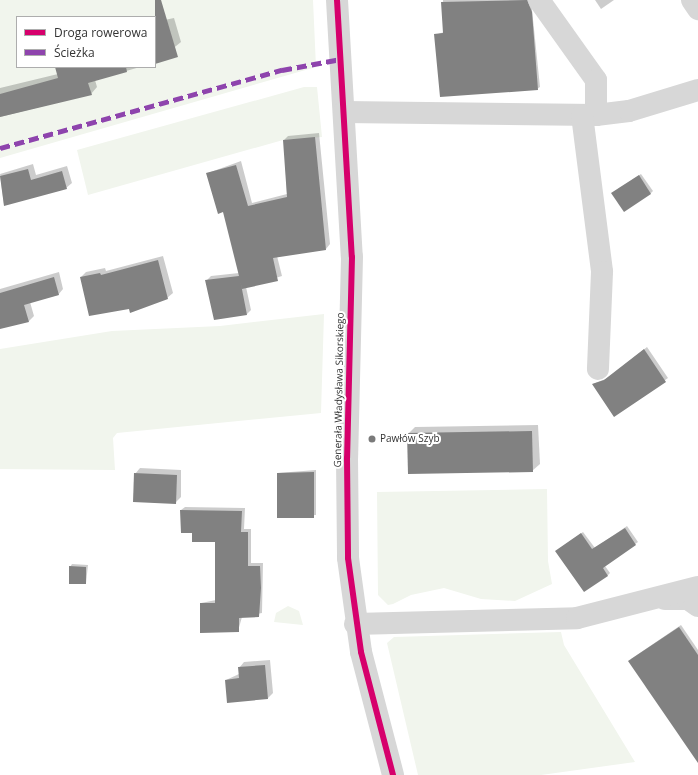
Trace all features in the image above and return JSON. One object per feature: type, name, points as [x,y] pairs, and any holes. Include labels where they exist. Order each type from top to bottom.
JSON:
[{"type":"street","name":"Generała Władysława Sikorskiego","points":[[337,0],[352,258],[346,501],[355,624],[370,694],[393,775]]},
{"type":"street","points":[[539,0],[596,80],[589,115],[602,272],[598,369]]},
{"type":"street","points":[[692,0],[698,9]]},
{"type":"street","points":[[344,112],[589,115],[629,111],[698,90]]},
{"type":"street","points":[[355,624],[577,618],[698,587]]},
{"type":"street","points":[[649,599],[688,599],[698,606]]},
{"type":"shaded area","points":[[0,0],[313,0],[316,67],[0,158]]},
{"type":"shaded area","points":[[304,87],[317,87],[322,137],[283,140],[88,195],[77,150]]},
{"type":"shaded area","points":[[324,314],[321,413],[117,433],[113,438],[115,470],[0,469],[0,349],[112,331],[220,326]]},
{"type":"shaded area","points":[[547,489],[548,561],[552,584],[515,601],[481,599],[444,588],[411,595],[388,605],[378,595],[377,492]]},
{"type":"shaded area","points":[[288,606],[299,611],[303,625],[274,622],[276,613]]},
{"type":"shaded area","points":[[561,632],[564,645],[635,762],[541,775],[418,775],[387,643],[394,637]]},
{"type":"building","points":[[155,0],[161,0],[178,57],[156,64],[156,16]]},
{"type":"building","points":[[527,0],[532,12],[538,90],[440,97],[434,34],[443,33],[441,2]]},
{"type":"building","points":[[55,68],[126,68],[127,72],[88,83],[92,95],[0,117],[0,94],[58,78]]},
{"type":"building","points":[[315,137],[326,250],[273,258],[278,281],[242,289],[240,279],[247,315],[214,320],[205,280],[239,276],[223,212],[218,214],[206,173],[236,165],[248,206],[287,197],[283,140]]},
{"type":"building","points":[[28,169],[31,180],[62,171],[67,189],[4,206],[0,176]]},
{"type":"building","points":[[639,175],[651,194],[624,212],[611,193]]},
{"type":"building","points":[[158,260],[168,299],[130,313],[129,309],[89,316],[80,277],[100,273],[101,275]]},
{"type":"building","points":[[54,277],[59,295],[24,305],[29,322],[0,329],[0,293]]},
{"type":"building","points":[[644,349],[666,382],[614,417],[592,384],[604,380]]},
{"type":"building","points":[[532,431],[533,472],[408,474],[407,433]]},
{"type":"building","points":[[314,472],[314,518],[277,518],[277,473]]},
{"type":"building","points":[[134,473],[177,475],[176,504],[133,502]]},
{"type":"building","points":[[180,510],[242,511],[241,532],[248,532],[248,566],[260,566],[261,588],[259,617],[239,618],[239,632],[200,633],[200,603],[215,603],[215,542],[192,542],[192,533],[181,533]]},
{"type":"building","points":[[625,528],[636,545],[603,568],[608,576],[584,592],[555,551],[581,533],[592,549]]},
{"type":"building","points":[[69,566],[86,567],[86,584],[69,584]]},
{"type":"building","points":[[679,627],[698,655],[698,763],[628,661]]},
{"type":"building","points":[[265,665],[268,699],[227,703],[225,680],[239,678],[238,667]]},
{"type":"marked path","points":[[0,148],[282,70],[341,59]]},
{"type":"cycle path","points":[[337,0],[352,257],[347,458],[348,558],[361,652],[393,775]]},
{"type":"place","name":"Pawłów Szyb","points":[[372,439]]}]
